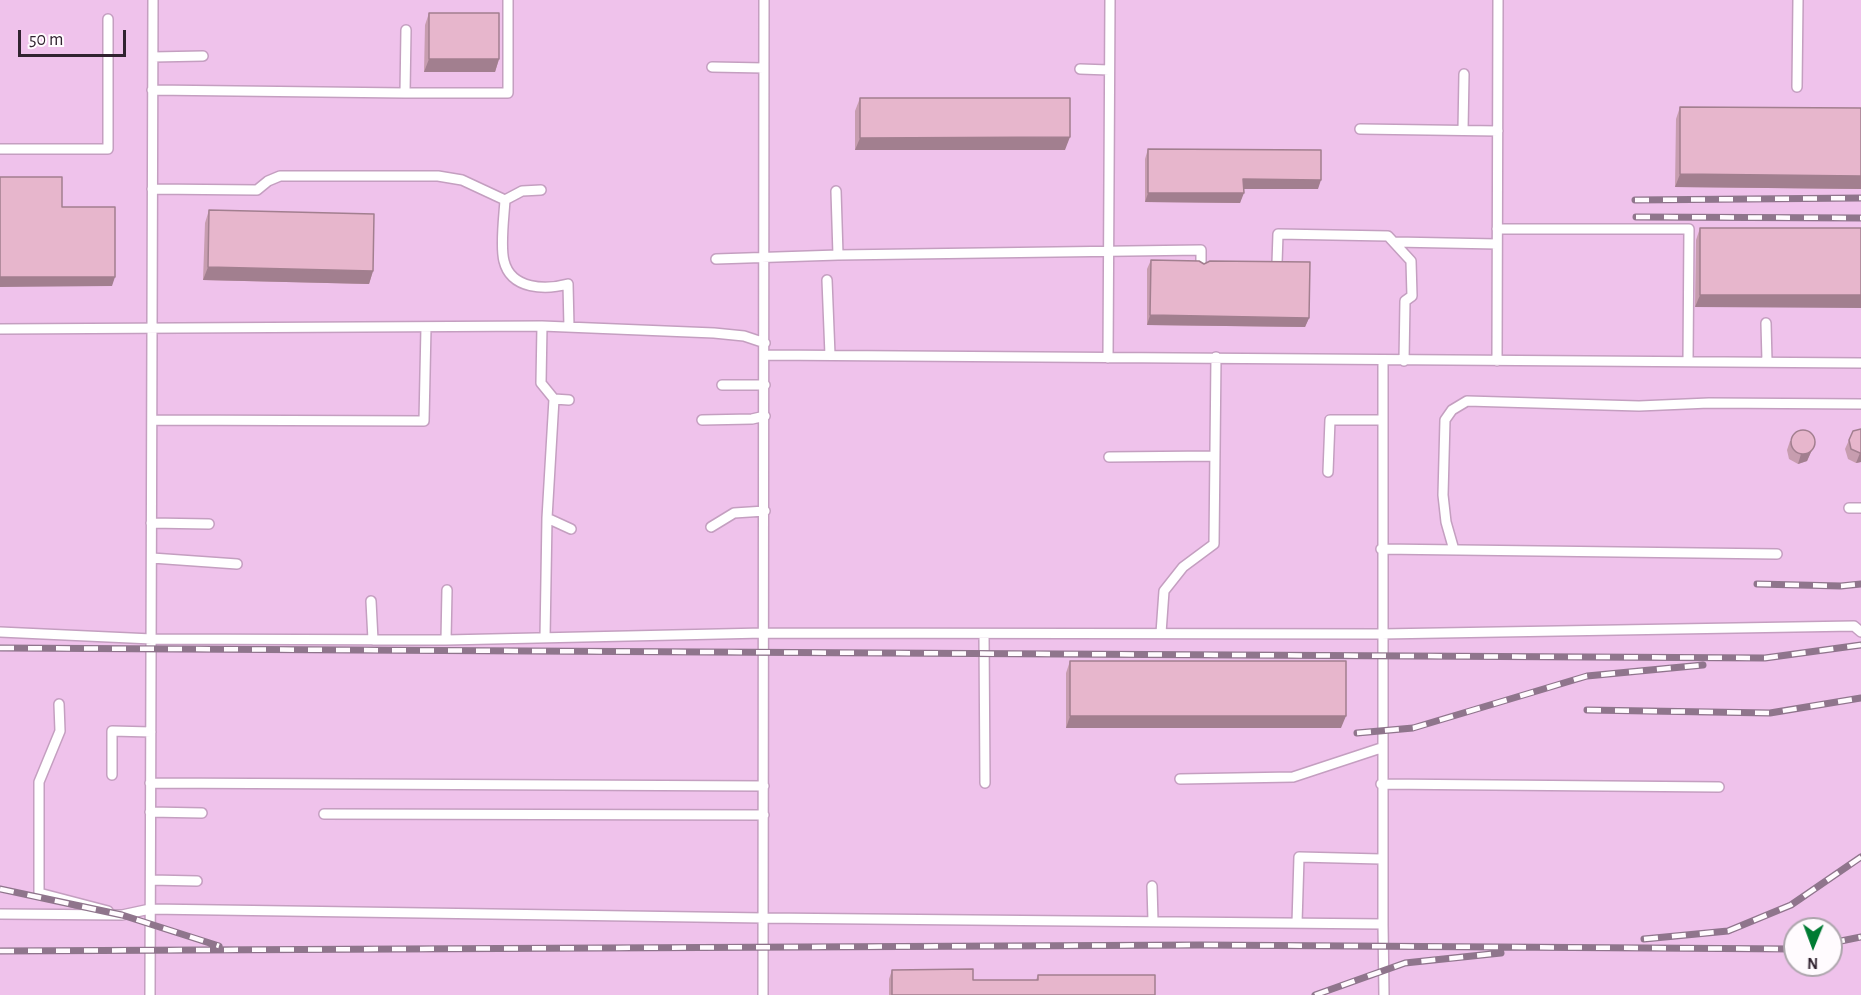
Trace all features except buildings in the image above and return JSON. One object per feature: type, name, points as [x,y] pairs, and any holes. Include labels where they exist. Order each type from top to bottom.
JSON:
[{"type":"lane","points":[[150,995],[153,0]]},
{"type":"lane","points":[[152,90],[508,93],[508,0]]},
{"type":"lane","points":[[763,995],[764,0]]},
{"type":"lane","points":[[1108,358],[1110,0]]},
{"type":"lane","points":[[1497,361],[1498,0]]},
{"type":"lane","points":[[1797,87],[1798,0]]},
{"type":"lane","points":[[0,149],[108,149],[108,19]]},
{"type":"lane","points":[[405,93],[406,30]]},
{"type":"lane","points":[[153,57],[203,56]]},
{"type":"lane","points":[[712,67],[764,68]]},
{"type":"lane","points":[[1080,69],[1109,69]]},
{"type":"lane","points":[[1463,130],[1464,75]]},
{"type":"lane","points":[[1360,129],[1498,131]]},
{"type":"lane","points":[[152,189],[257,190],[268,181],[280,176],[438,176],[462,180],[504,200]]},
{"type":"lane","points":[[504,200],[522,191],[541,190]]},
{"type":"lane","points":[[836,191],[838,255]]},
{"type":"lane","points":[[504,200],[504,262],[510,272],[526,285],[539,288],[568,284],[569,327]]},
{"type":"lane","points":[[1497,230],[1689,229],[1688,361]]},
{"type":"lane","points":[[1277,262],[1278,234],[1388,236],[1411,261],[1412,296],[1405,301],[1404,361]]},
{"type":"lane","points":[[1395,242],[1497,244]]},
{"type":"lane","points":[[716,259],[1201,250],[1201,267]]},
{"type":"lane","points":[[827,280],[830,355]]},
{"type":"lane","points":[[1766,323],[1767,361]]},
{"type":"lane","points":[[0,329],[542,326],[714,333],[744,336],[765,343]]},
{"type":"lane","points":[[542,326],[541,383],[554,399],[547,518],[545,638]]},
{"type":"lane","points":[[152,420],[424,421],[426,327]]},
{"type":"lane","points":[[765,355],[1861,363]]},
{"type":"lane","points":[[1161,633],[1164,591],[1183,567],[1214,544],[1216,357]]},
{"type":"lane","points":[[1383,361],[1381,784],[1384,995]]},
{"type":"lane","points":[[722,385],[765,385]]},
{"type":"lane","points":[[554,399],[569,400]]},
{"type":"lane","points":[[1454,550],[1446,522],[1445,420],[1461,403],[1467,401],[1639,406],[1709,403],[1861,404]]},
{"type":"lane","points":[[702,420],[752,419],[765,416]]},
{"type":"lane","points":[[1328,472],[1330,420],[1383,420]]},
{"type":"lane","points":[[1108,458],[1214,456]]},
{"type":"lane","points":[[1849,508],[1861,508]]},
{"type":"lane","points":[[711,527],[734,513],[765,511]]},
{"type":"lane","points":[[547,518],[571,529]]},
{"type":"lane","points":[[152,523],[209,524]]},
{"type":"lane","points":[[1381,549],[1777,554]]},
{"type":"lane","points":[[152,558],[237,564]]},
{"type":"lane","points":[[446,640],[447,590]]},
{"type":"lane","points":[[371,601],[373,640]]},
{"type":"lane","points":[[0,632],[152,639],[446,640],[764,633],[1381,634],[1854,626],[1861,632]]},
{"type":"lane","points":[[984,634],[985,783]]},
{"type":"lane","points":[[59,704],[60,731],[39,782],[39,893],[122,915]]},
{"type":"lane","points":[[112,776],[112,731],[151,732]]},
{"type":"lane","points":[[1180,779],[1293,777],[1381,748]]},
{"type":"lane","points":[[150,783],[764,786]]},
{"type":"lane","points":[[1381,784],[1719,787]]},
{"type":"lane","points":[[150,812],[202,813]]},
{"type":"lane","points":[[324,814],[764,815]]},
{"type":"lane","points":[[1298,922],[1299,857],[1382,859]]},
{"type":"lane","points":[[151,880],[197,880]]},
{"type":"lane","points":[[1152,886],[1152,921]]},
{"type":"lane","points":[[0,914],[122,915],[150,909],[1383,924]]},
{"type":"shaded area","points":[[0,0],[1861,0],[1861,995],[0,995]]},
{"type":"railway","points":[[1635,200],[1861,198]]},
{"type":"railway","points":[[1636,217],[1861,218]]},
{"type":"railway","points":[[1757,584],[1841,586],[1861,584]]},
{"type":"railway","points":[[0,648],[1765,658],[1861,645]]},
{"type":"railway","points":[[1357,733],[1413,728],[1587,676],[1703,665]]},
{"type":"railway","points":[[1587,710],[1770,713],[1861,698]]},
{"type":"railway","points":[[1644,939],[1728,931],[1791,905],[1861,857]]},
{"type":"railway","points":[[0,889],[122,915],[219,946]]},
{"type":"railway","points":[[1843,941],[1861,937]]},
{"type":"railway","points":[[0,951],[1201,945],[1783,949]]},
{"type":"railway","points":[[1315,995],[1405,963],[1501,953]]}]
